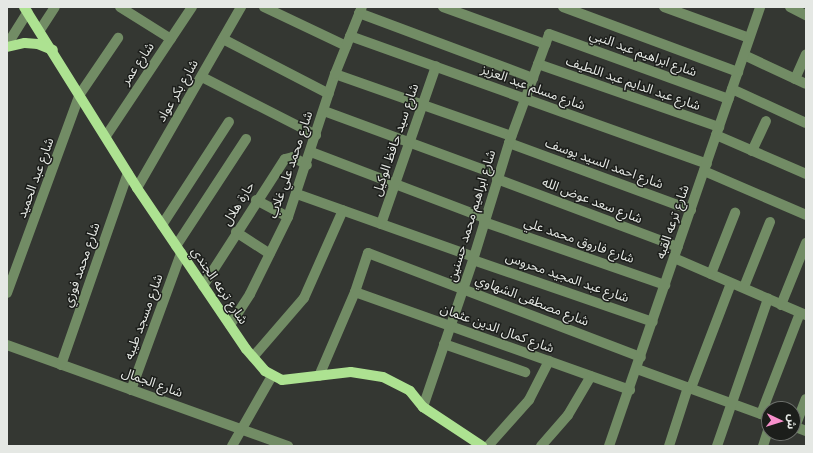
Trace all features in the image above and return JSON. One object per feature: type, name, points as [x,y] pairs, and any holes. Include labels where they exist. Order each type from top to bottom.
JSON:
[{"type":"main road","name":"شارع ترعه الجندي","points":[[26,10],[53,50],[137,188],[230,325],[253,357],[272,376]]},
{"type":"main road","points":[[7,46],[25,43],[38,44],[53,50]]},
{"type":"main road","points":[[272,376],[282,380],[351,372],[383,377],[410,391],[423,406],[482,446]]},
{"type":"street","points":[[40,30],[55,7]]},
{"type":"street","points":[[120,7],[171,39]]},
{"type":"street","name":"شارع عمر","points":[[106,136],[192,7]]},
{"type":"street","name":"شارع بكر عواد","points":[[137,188],[241,7]]},
{"type":"street","name":"شارع مسلم عبد العزيز","points":[[264,7],[348,41],[436,66],[705,168],[806,215]]},
{"type":"street","points":[[443,7],[545,44]]},
{"type":"street","points":[[563,7],[738,72]]},
{"type":"street","points":[[664,7],[749,38]]},
{"type":"street","name":"شارع ترعه القبه","points":[[609,446],[630,390],[760,7]]},
{"type":"street","points":[[790,7],[806,15]]},
{"type":"street","points":[[358,9],[532,78]]},
{"type":"street","name":"شارع محمد علي غلاب","points":[[230,325],[247,299],[288,217],[307,165],[335,74],[348,41],[358,9]]},
{"type":"street","points":[[7,46],[26,10]]},
{"type":"street","name":"شارع ابراهيم محمد حسنين","points":[[423,406],[463,289],[497,177],[549,34]]},
{"type":"street","name":"شارع ابراهيم عبد النبي","points":[[549,34],[729,99]]},
{"type":"street","name":"شارع عبد الحميد","points":[[7,293],[80,94],[118,38]]},
{"type":"street","points":[[223,40],[329,94]]},
{"type":"street","points":[[795,78],[806,54]]},
{"type":"street","points":[[744,55],[806,84]]},
{"type":"street","name":"شارع عبد الدايم عبد اللطيف","points":[[538,64],[718,131],[752,150],[806,174]]},
{"type":"street","name":"شارع سيد حافظ الوكيل","points":[[381,224],[421,104],[436,66]]},
{"type":"street","name":"شارع احمد السيد يوسف","points":[[335,74],[421,104],[691,210]]},
{"type":"street","points":[[202,77],[316,135]]},
{"type":"street","points":[[732,88],[806,122]]},
{"type":"street","name":"شارع سعد عوض الله","points":[[324,111],[678,247]]},
{"type":"street","points":[[752,150],[766,121]]},
{"type":"street","points":[[162,225],[229,122]]},
{"type":"street","name":"شارع مسجد طيبه","points":[[131,390],[179,250],[246,139]]},
{"type":"street","name":"شارع فاروق محمد علي","points":[[311,152],[485,220],[665,285]]},
{"type":"street","name":"حارة هلال","points":[[203,286],[256,200],[284,159],[294,157],[307,165]]},
{"type":"street","name":"شارع محمد فوزي","points":[[61,365],[128,173]]},
{"type":"street","name":"شارع عبد المجيد محروس","points":[[296,194],[653,322]]},
{"type":"street","points":[[256,200],[288,217]]},
{"type":"street","points":[[253,357],[284,324],[304,298],[343,210]]},
{"type":"street","points":[[710,274],[735,213]]},
{"type":"street","points":[[744,288],[770,222]]},
{"type":"street","points":[[236,232],[270,254]]},
{"type":"street","points":[[781,305],[806,242]]},
{"type":"street","name":"شارع مصطفى الشهاوي","points":[[355,292],[368,253],[641,357]]},
{"type":"street","points":[[674,258],[803,314],[770,401]]},
{"type":"street","points":[[669,446],[689,388],[731,283]]},
{"type":"street","points":[[319,376],[355,292]]},
{"type":"street","name":"شارع كمال الدين عثمان","points":[[355,292],[630,390]]},
{"type":"street","points":[[717,446],[768,299]]},
{"type":"street","points":[[444,344],[525,372]]},
{"type":"street","name":"شارع الجمال","points":[[7,345],[288,446]]},
{"type":"street","points":[[488,446],[529,400],[549,361]]},
{"type":"street","points":[[637,369],[761,414]]},
{"type":"street","points":[[232,446],[272,376]]},
{"type":"street","points":[[541,446],[568,415],[591,376]]},
{"type":"street","points":[[801,410],[806,399]]}]
